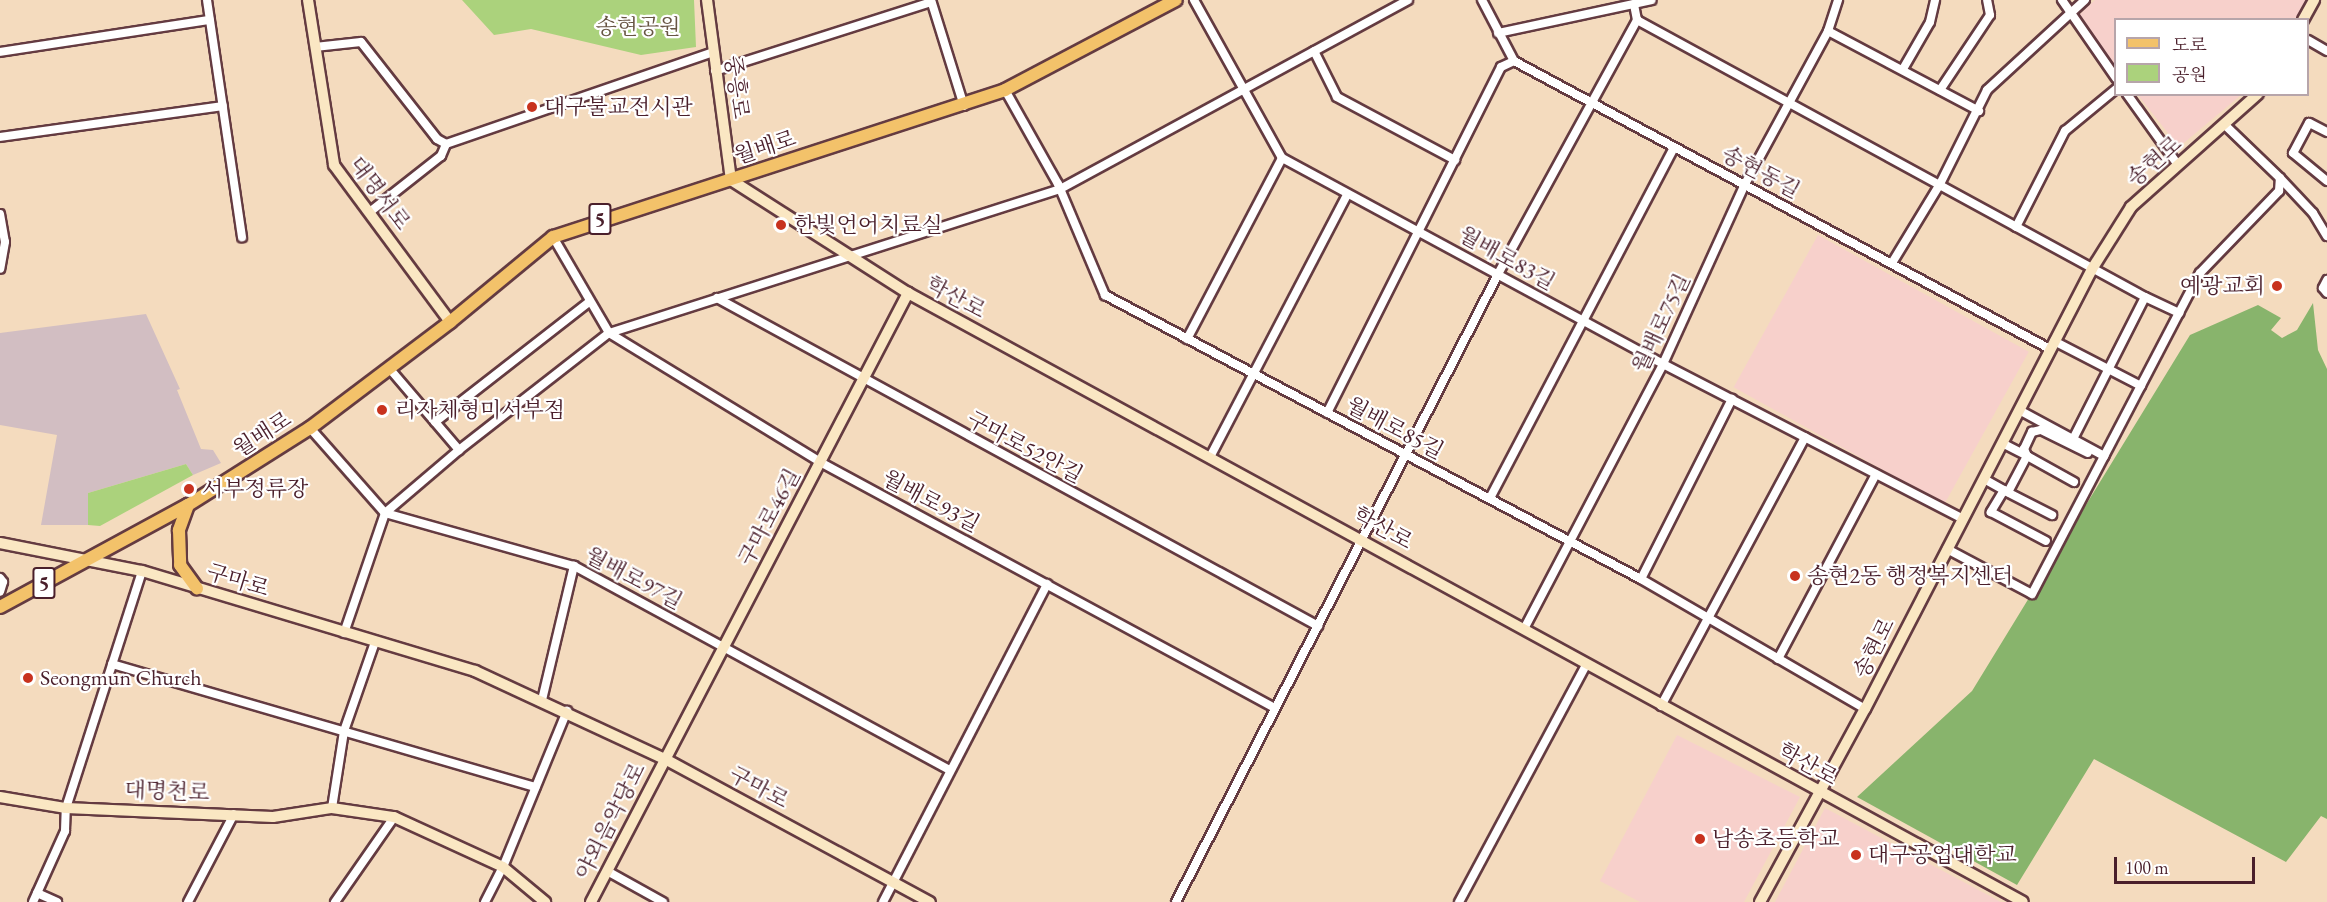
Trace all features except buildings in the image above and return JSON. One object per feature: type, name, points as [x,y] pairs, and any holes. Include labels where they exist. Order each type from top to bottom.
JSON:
[{"type":"main road","name":"대명서로","points":[[308,0],[330,153],[334,165],[371,212],[450,322]]},
{"type":"main road","name":"중흥로","points":[[707,0],[731,180]]},
{"type":"main road","name":"월배로","points":[[88,559],[188,505],[310,428],[450,322],[552,237],[964,106],[1005,90],[1176,0]]},
{"type":"main road","points":[[2304,18],[2314,0]]},
{"type":"main road","name":"송현로","points":[[1760,902],[1817,792],[1865,709],[2091,269],[2131,207],[2226,126],[2256,96]]},
{"type":"main road","name":"학산로","points":[[731,180],[908,293],[1362,539],[1817,792],[2023,902]]},
{"type":"main road","name":"구마로46길","points":[[665,759],[908,293]]},
{"type":"main road","points":[[188,505],[179,530],[180,565],[197,588]]},
{"type":"main road","name":"구마로","points":[[0,543],[142,571],[475,671],[567,711],[665,759],[930,902]]},
{"type":"main road","name":"5","points":[[0,607],[88,559]]},
{"type":"main road","name":"야외음악당로","points":[[591,902],[665,759]]},
{"type":"main road","name":"대명천로","points":[[0,796],[66,808],[235,812],[273,817],[332,808],[394,817],[504,867],[545,902]]},
{"type":"street","points":[[207,0],[242,237]]},
{"type":"street","points":[[1187,339],[1282,158],[1194,0]]},
{"type":"street","points":[[344,633],[385,513],[459,450],[609,333],[1060,189],[1408,0]]},
{"type":"street","points":[[1327,412],[1501,67],[1514,61],[1482,0]]},
{"type":"street","points":[[1498,33],[1652,0]]},
{"type":"street","name":"월배로75길","points":[[1524,629],[1663,364],[1745,184],[1828,31],[1838,0]]},
{"type":"street","points":[[1903,69],[1930,22],[1935,0]]},
{"type":"street","points":[[1940,90],[1990,15],[1987,0]]},
{"type":"street","points":[[2062,0],[2070,15],[2114,77]]},
{"type":"street","points":[[1892,263],[1940,184],[1987,90],[2085,0]]},
{"type":"street","points":[[715,71],[931,1],[964,106]]},
{"type":"street","points":[[1178,901],[1498,274],[1590,102],[1637,20],[1634,4]]},
{"type":"street","points":[[0,52],[210,20]]},
{"type":"street","points":[[1637,20],[1940,184],[2091,269],[2179,313]]},
{"type":"street","points":[[1828,31],[1978,111]]},
{"type":"street","points":[[2309,41],[2327,51]]},
{"type":"street","points":[[315,47],[361,42],[437,140],[446,144],[713,52]]},
{"type":"street","points":[[1314,51],[1337,97],[1455,160]]},
{"type":"street","name":"송현동길","points":[[1514,61],[1892,263],[2052,345],[2109,369],[2141,386]]},
{"type":"street","name":"월배로85길","points":[[1005,90],[1060,189],[1105,295],[1570,540],[1865,709]]},
{"type":"street","points":[[2016,227],[2065,131],[2114,90]]},
{"type":"street","points":[[2128,96],[2178,165]]},
{"type":"street","points":[[0,137],[223,106]]},
{"type":"street","points":[[2327,132],[2308,123],[2293,153],[2327,181]]},
{"type":"street","points":[[2226,126],[2313,213],[2327,236]]},
{"type":"street","points":[[371,212],[441,156],[446,144]]},
{"type":"street","points":[[1490,498],[1674,147]]},
{"type":"street","name":"월배로83길","points":[[1282,158],[1663,364],[1963,519]]},
{"type":"street","points":[[1947,549],[2032,594],[2200,273],[2279,191],[2280,178]]},
{"type":"street","points":[[1210,457],[1347,195]]},
{"type":"street","points":[[0,214],[2,242],[0,269]]},
{"type":"street","name":"월배로93길","points":[[552,237],[609,333],[820,462],[1275,708]]},
{"type":"street","points":[[2327,280],[2324,288],[2327,293]]},
{"type":"street","points":[[2073,439],[2145,297]]},
{"type":"street","name":"구마로52안길","points":[[717,298],[862,380],[1318,626]]},
{"type":"street","points":[[435,422],[589,302]]},
{"type":"street","points":[[389,368],[459,450]]},
{"type":"street","points":[[1641,579],[1732,399]]},
{"type":"street","points":[[2019,410],[2104,456]]},
{"type":"street","points":[[310,428],[385,513]]},
{"type":"street","points":[[2027,456],[2024,449],[2032,432],[2041,429],[2088,453]]},
{"type":"street","points":[[1661,706],[1805,437]]},
{"type":"street","points":[[2002,443],[2074,482]]},
{"type":"street","points":[[2027,456],[1991,512],[2046,541]]},
{"type":"street","points":[[1778,659],[1876,474]]},
{"type":"street","points":[[1984,479],[2052,515]]},
{"type":"street","name":"월배로97길","points":[[385,513],[574,566],[949,770]]},
{"type":"street","points":[[542,700],[574,566]]},
{"type":"street","points":[[33,902],[65,831],[66,808],[142,571]]},
{"type":"street","points":[[0,578],[3,582],[0,592]]},
{"type":"street","points":[[883,902],[949,770],[1047,584]]},
{"type":"street","points":[[332,808],[344,731],[375,642]]},
{"type":"street","points":[[112,664],[535,787]]},
{"type":"street","points":[[1459,902],[1587,664]]},
{"type":"street","points":[[485,902],[504,867],[567,711]]},
{"type":"street","points":[[188,902],[235,812]]},
{"type":"street","points":[[335,902],[394,817]]},
{"type":"street","points":[[607,871],[663,902]]},
{"type":"street","points":[[37,893],[57,902]]},
{"type":"shaded area","points":[[2095,0],[2306,0],[2296,18],[2114,18],[2114,65],[2077,17]]},
{"type":"shaded area","points":[[2139,96],[2240,96],[2179,147]]},
{"type":"shaded area","points":[[1818,235],[2029,352],[1944,504],[1734,387]]},
{"type":"shaded area","name":"서부정류장","points":[[146,314],[180,389],[177,390],[201,449],[213,450],[221,463],[193,475],[186,464],[88,493],[88,525],[41,525],[57,435],[0,425],[0,333]]},
{"type":"shaded area","name":"남송초등학교","points":[[1677,735],[1800,797],[1744,902],[1640,902],[1600,881]]},
{"type":"shaded area","name":"대구공업대학교","points":[[1825,808],[2001,902],[1775,902]]},
{"type":"green space","name":"송현공원","points":[[462,0],[694,0],[696,47],[641,55],[531,29],[494,35]]},
{"type":"green space","points":[[2313,303],[2318,350],[2327,369],[2327,819],[2321,816],[2286,862],[2094,759],[2017,885],[1857,797],[1972,691],[2190,335],[2258,305],[2281,318],[2271,330],[2282,338],[2297,330]]},
{"type":"green space","points":[[186,464],[193,475],[100,526],[88,525],[88,493]]},
{"type":"place","name":"대구불교전시관","points":[[532,107]]},
{"type":"place","name":"한빛언어치료실","points":[[781,225]]},
{"type":"place","name":"예광교회","points":[[2277,286]]},
{"type":"place","name":"리자체형미서부점","points":[[382,410]]},
{"type":"place","name":"서부정류장","points":[[189,489]]},
{"type":"place","name":"송현2동 행정복지센터","points":[[1795,576]]},
{"type":"place","name":"Seongmun Church","points":[[28,678]]},
{"type":"place","name":"남송초등학교","points":[[1700,839]]},
{"type":"place","name":"대구공업대학교","points":[[1856,855]]}]
